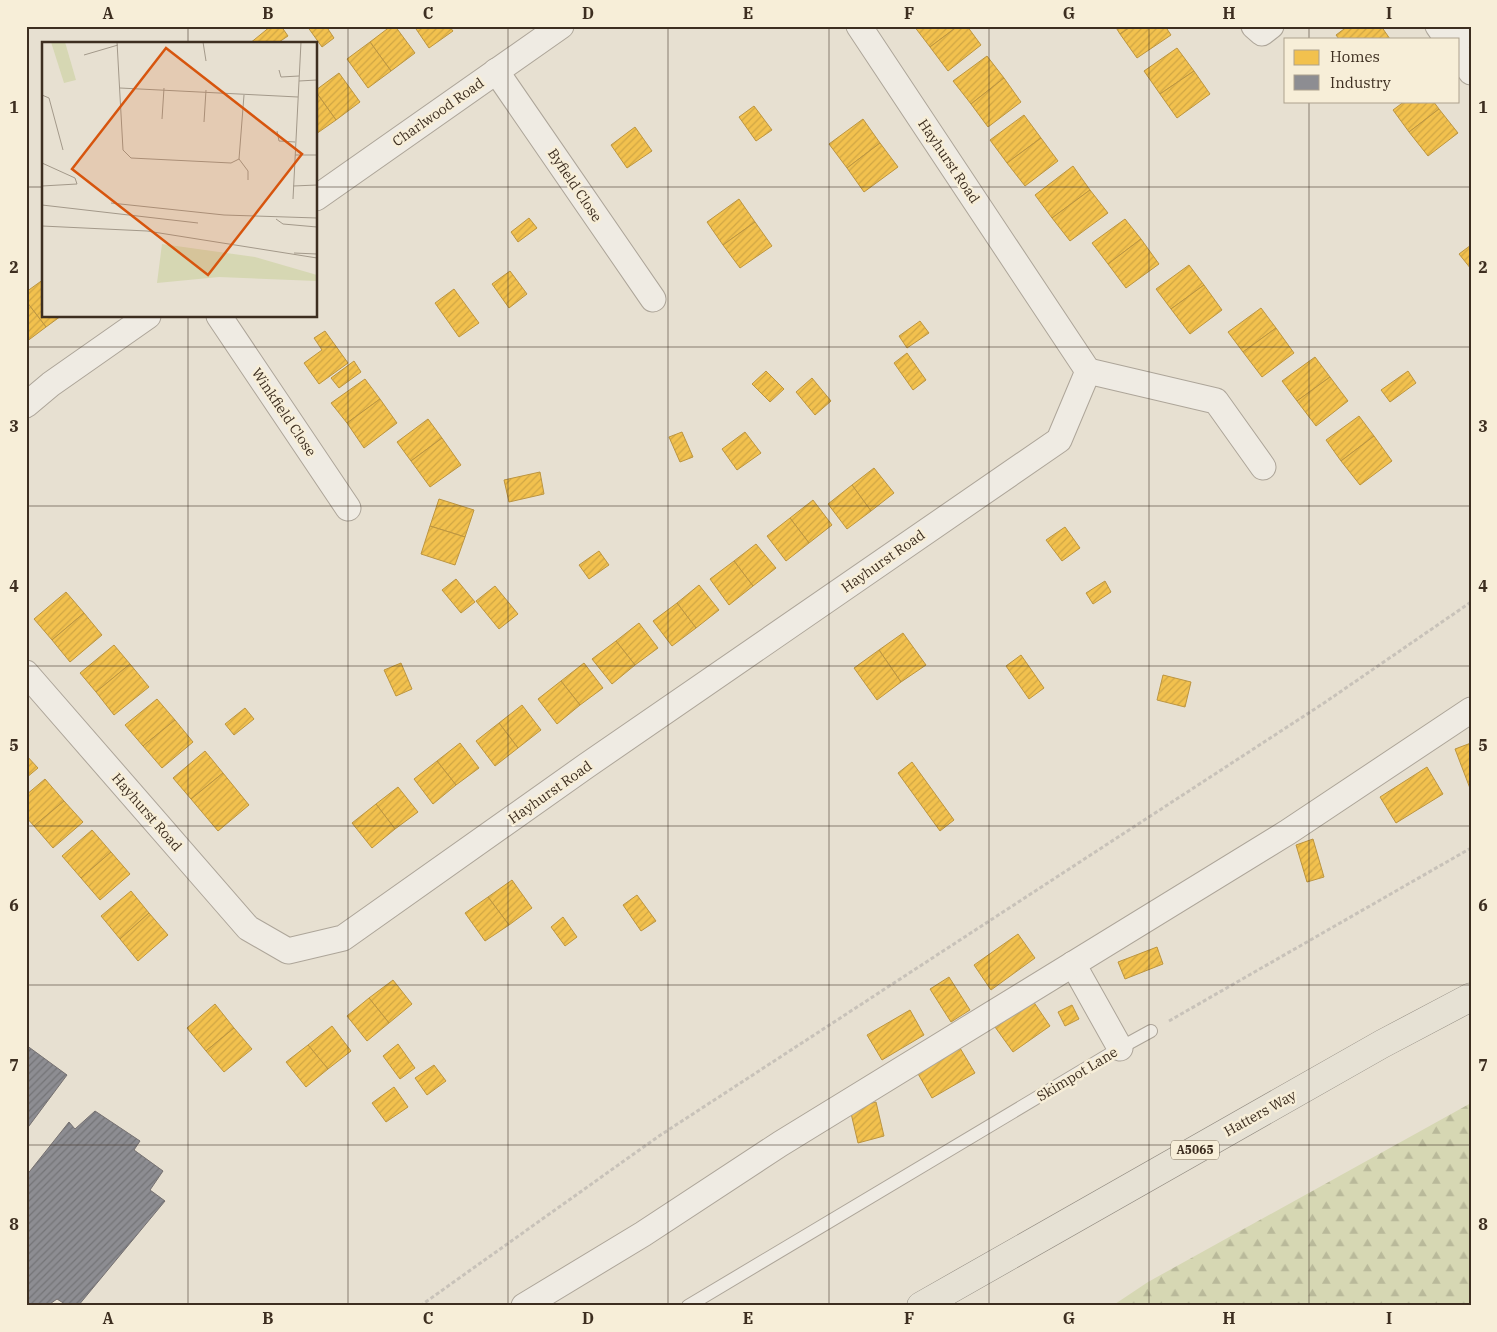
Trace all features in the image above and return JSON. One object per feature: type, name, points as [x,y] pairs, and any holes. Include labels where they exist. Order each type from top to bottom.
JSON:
[{"type":"main road","name":"Hatters Way","points":[[921,1306],[1374,1049],[1471,997]]},
{"type":"street","name":"Charlwood Road","points":[[318,197],[562,26]]},
{"type":"street","name":"Hayhurst Road","points":[[26,673],[248,928],[288,950],[343,938],[586,766],[1059,440],[1088,371],[859,26]]},
{"type":"street","points":[[1254,26],[1262,33],[1271,26]]},
{"type":"street","points":[[1438,26],[1446,38]]},
{"type":"street","points":[[1460,39],[1471,31]]},
{"type":"street","points":[[1460,57],[1471,72]]},
{"type":"street","name":"Byfield Close","points":[[496,71],[653,299]]},
{"type":"street","points":[[26,405],[51,384],[145,318]]},
{"type":"street","name":"Winkfield Close","points":[[220,318],[348,508]]},
{"type":"street","points":[[1088,371],[1216,401],[1263,467]]},
{"type":"street","points":[[524,1306],[643,1234],[789,1139],[1288,832],[1471,710]]},
{"type":"street","points":[[1073,964],[1120,1048]]},
{"type":"lane","name":"Skimpot Lane","points":[[688,1306],[1151,1031]]},
{"type":"path","points":[[420,1306],[658,1136],[1324,703],[1471,602]]},
{"type":"path","points":[[1151,1031],[1471,848]]},
{"type":"green space","points":[[1471,1103],[1471,1306],[1112,1306],[1148,1282]]},
{"type":"building: Homes","points":[[271,26],[281,26],[288,36],[279,42],[251,42]]},
{"type":"building: Homes","points":[[307,26],[326,26],[334,38],[322,47]]},
{"type":"building: Homes","points":[[391,26],[395,26],[415,53],[391,71],[370,42]]},
{"type":"building: Homes","points":[[414,26],[449,26],[453,31],[429,48]]},
{"type":"building: Homes","points":[[914,26],[958,26],[930,47]]},
{"type":"building: Homes","points":[[958,26],[967,26],[981,45],[948,71],[930,47]]},
{"type":"building: Homes","points":[[1115,26],[1132,26],[1120,34]]},
{"type":"building: Homes","points":[[1132,26],[1165,26],[1171,35],[1137,58],[1120,34]]},
{"type":"building: Homes","points":[[1348,26],[1381,26],[1389,38],[1338,38],[1336,35]]},
{"type":"building: Homes","points":[[370,42],[391,71],[368,88],[347,59]]},
{"type":"building: Homes","points":[[1177,48],[1194,71],[1160,94],[1144,71]]},
{"type":"building: Homes","points":[[987,56],[1004,78],[971,104],[953,81]]},
{"type":"building: Homes","points":[[1194,71],[1210,94],[1177,118],[1160,94]]},
{"type":"building: Homes","points":[[339,73],[360,102],[336,120],[318,95],[318,89]]},
{"type":"building: Homes","points":[[1004,78],[1021,102],[988,127],[971,104]]},
{"type":"building: Homes","points":[[318,95],[336,120],[318,133]]},
{"type":"building: Homes","points":[[1404,102],[1434,102],[1439,109],[1409,132],[1393,110]]},
{"type":"building: Homes","points":[[754,106],[772,130],[756,141],[739,117]]},
{"type":"building: Homes","points":[[1439,109],[1458,133],[1428,156],[1409,132]]},
{"type":"building: Homes","points":[[1024,115],[1041,138],[1007,163],[990,140]]},
{"type":"building: Homes","points":[[863,119],[880,143],[847,168],[829,144]]},
{"type":"building: Homes","points":[[635,127],[652,151],[627,168],[611,145]]},
{"type":"building: Homes","points":[[1041,138],[1058,161],[1025,186],[1007,163]]},
{"type":"building: Homes","points":[[880,143],[898,167],[864,192],[847,168]]},
{"type":"building: Homes","points":[[1073,166],[1090,190],[1052,218],[1035,195]]},
{"type":"building: Homes","points":[[1090,190],[1108,213],[1070,241],[1052,218]]},
{"type":"building: Homes","points":[[739,199],[755,222],[723,245],[707,222]]},
{"type":"building: Homes","points":[[529,218],[537,228],[518,242],[511,232]]},
{"type":"building: Homes","points":[[1125,219],[1141,239],[1108,264],[1092,243]]},
{"type":"building: Homes","points":[[755,222],[772,246],[740,268],[723,245]]},
{"type":"building: Homes","points":[[1141,239],[1159,264],[1126,288],[1108,264]]},
{"type":"building: Homes","points":[[1471,245],[1471,269],[1459,254]]},
{"type":"building: Homes","points":[[1189,265],[1204,285],[1171,309],[1156,289]]},
{"type":"building: Homes","points":[[510,271],[527,294],[509,308],[492,284]]},
{"type":"building: Homes","points":[[42,280],[42,318],[58,318],[46,327],[26,301],[26,292]]},
{"type":"building: Homes","points":[[1204,285],[1222,310],[1190,334],[1171,309]]},
{"type":"building: Homes","points":[[454,289],[479,323],[459,337],[435,303]]},
{"type":"building: Homes","points":[[26,301],[46,327],[26,342]]},
{"type":"building: Homes","points":[[1261,308],[1276,328],[1243,352],[1228,332]]},
{"type":"building: Homes","points":[[920,321],[929,333],[907,348],[899,336]]},
{"type":"building: Homes","points":[[1276,328],[1294,353],[1262,377],[1243,352]]},
{"type":"building: Homes","points":[[325,331],[348,363],[319,384],[304,363],[322,350],[314,338]]},
{"type":"building: Homes","points":[[907,353],[926,380],[913,390],[894,363]]},
{"type":"building: Homes","points":[[1315,357],[1330,377],[1297,401],[1282,381]]},
{"type":"building: Homes","points":[[354,361],[361,372],[339,388],[331,378]]},
{"type":"building: Homes","points":[[766,371],[784,389],[770,402],[752,384]]},
{"type":"building: Homes","points":[[1408,371],[1416,383],[1390,402],[1381,390]]},
{"type":"building: Homes","points":[[1330,377],[1348,401],[1316,426],[1297,401]]},
{"type":"building: Homes","points":[[812,378],[831,401],[815,415],[796,392]]},
{"type":"building: Homes","points":[[365,379],[380,399],[347,423],[331,403]]},
{"type":"building: Homes","points":[[380,399],[397,423],[364,448],[347,423]]},
{"type":"building: Homes","points":[[1359,416],[1374,436],[1341,461],[1326,440]]},
{"type":"building: Homes","points":[[428,419],[442,438],[411,461],[397,442]]},
{"type":"building: Homes","points":[[682,432],[693,457],[680,462],[669,437]]},
{"type":"building: Homes","points":[[745,432],[761,453],[737,470],[722,449]]},
{"type":"building: Homes","points":[[1374,436],[1392,461],[1360,485],[1341,461]]},
{"type":"building: Homes","points":[[442,438],[461,465],[430,487],[411,461]]},
{"type":"building: Homes","points":[[874,468],[894,493],[871,511],[852,485]]},
{"type":"building: Homes","points":[[540,472],[544,494],[509,502],[504,480]]},
{"type":"building: Homes","points":[[852,485],[871,511],[847,529],[828,504]]},
{"type":"building: Homes","points":[[439,499],[474,510],[465,537],[430,526]]},
{"type":"building: Homes","points":[[813,500],[832,525],[809,543],[790,518]]},
{"type":"building: Homes","points":[[790,518],[809,543],[786,561],[767,536]]},
{"type":"building: Homes","points":[[430,526],[465,537],[455,565],[421,554]]},
{"type":"building: Homes","points":[[1065,527],[1080,548],[1062,561],[1046,540]]},
{"type":"building: Homes","points":[[756,544],[776,568],[753,586],[734,561]]},
{"type":"building: Homes","points":[[599,551],[609,565],[589,579],[579,565]]},
{"type":"building: Homes","points":[[734,561],[753,586],[729,605],[710,579]]},
{"type":"building: Homes","points":[[456,579],[475,602],[461,613],[442,590]]},
{"type":"building: Homes","points":[[1105,581],[1111,592],[1093,604],[1086,593]]},
{"type":"building: Homes","points":[[699,585],[719,610],[696,628],[677,603]]},
{"type":"building: Homes","points":[[495,586],[518,614],[499,629],[476,601]]},
{"type":"building: Homes","points":[[66,592],[84,613],[52,640],[34,619]]},
{"type":"building: Homes","points":[[677,603],[696,628],[672,646],[653,621]]},
{"type":"building: Homes","points":[[84,613],[102,635],[70,662],[52,640]]},
{"type":"building: Homes","points":[[639,623],[658,648],[635,665],[616,641]]},
{"type":"building: Homes","points":[[903,633],[926,665],[901,682],[879,650]]},
{"type":"building: Homes","points":[[616,641],[635,665],[612,684],[592,659]]},
{"type":"building: Homes","points":[[114,645],[130,664],[96,692],[80,673]]},
{"type":"building: Homes","points":[[879,650],[901,682],[877,700],[854,668]]},
{"type":"building: Homes","points":[[1021,655],[1044,688],[1029,699],[1006,666]]},
{"type":"building: Homes","points":[[401,663],[412,689],[396,696],[384,670]]},
{"type":"building: Homes","points":[[584,663],[603,688],[580,705],[561,681]]},
{"type":"building: Homes","points":[[130,664],[149,687],[114,715],[96,692]]},
{"type":"building: Homes","points":[[1163,675],[1191,682],[1185,707],[1157,700]]},
{"type":"building: Homes","points":[[561,681],[580,705],[557,724],[538,699]]},
{"type":"building: Homes","points":[[157,699],[175,720],[143,746],[125,725]]},
{"type":"building: Homes","points":[[522,705],[541,730],[518,748],[499,723]]},
{"type":"building: Homes","points":[[245,708],[254,719],[234,735],[225,724]]},
{"type":"building: Homes","points":[[175,720],[193,742],[162,768],[143,746]]},
{"type":"building: Homes","points":[[499,723],[518,748],[495,766],[476,741]]},
{"type":"building: Homes","points":[[460,743],[479,768],[456,785],[437,761]]},
{"type":"building: Homes","points":[[1471,743],[1471,791],[1455,749]]},
{"type":"building: Homes","points":[[205,751],[223,773],[191,799],[173,778]]},
{"type":"building: Homes","points":[[26,755],[38,768],[26,778]]},
{"type":"building: Homes","points":[[437,761],[456,785],[433,804],[414,779]]},
{"type":"building: Homes","points":[[912,762],[954,820],[940,831],[898,773]]},
{"type":"building: Homes","points":[[1427,767],[1443,794],[1396,823],[1380,797]]},
{"type":"building: Homes","points":[[223,773],[249,805],[218,831],[191,799]]},
{"type":"building: Homes","points":[[45,779],[64,801],[34,826],[26,817],[26,795]]},
{"type":"building: Homes","points":[[398,787],[418,812],[395,829],[376,804]]},
{"type":"building: Homes","points":[[64,801],[83,822],[53,848],[34,826]]},
{"type":"building: Homes","points":[[376,804],[395,829],[372,848],[352,823]]},
{"type":"building: Homes","points":[[92,830],[111,852],[81,878],[62,856]]},
{"type":"building: Homes","points":[[1313,839],[1324,877],[1307,882],[1296,845]]},
{"type":"building: Homes","points":[[111,852],[130,874],[100,900],[81,878]]},
{"type":"building: Homes","points":[[512,880],[532,908],[509,925],[488,897]]},
{"type":"building: Homes","points":[[131,891],[149,913],[120,939],[101,916]]},
{"type":"building: Homes","points":[[637,895],[656,921],[641,931],[623,905]]},
{"type":"building: Homes","points":[[488,897],[509,925],[485,941],[465,913]]},
{"type":"building: Homes","points":[[149,913],[168,935],[138,961],[120,939]]},
{"type":"building: Homes","points":[[563,917],[577,937],[565,946],[551,927]]},
{"type":"building: Homes","points":[[1018,934],[1035,958],[991,990],[974,965]]},
{"type":"building: Homes","points":[[1157,947],[1163,964],[1125,979],[1118,962]]},
{"type":"building: Homes","points":[[949,977],[970,1010],[951,1022],[930,989]]},
{"type":"building: Homes","points":[[393,980],[412,1004],[389,1023],[369,998]]},
{"type":"building: Homes","points":[[369,998],[389,1023],[367,1041],[347,1016]]},
{"type":"building: Homes","points":[[1033,1001],[1050,1026],[1013,1052],[995,1027]]},
{"type":"building: Homes","points":[[215,1004],[234,1028],[206,1051],[187,1028]]},
{"type":"building: Homes","points":[[1072,1005],[1079,1019],[1065,1026],[1058,1012]]},
{"type":"building: Homes","points":[[910,1010],[924,1035],[882,1060],[867,1035]]},
{"type":"building: Homes","points":[[332,1026],[351,1051],[328,1069],[308,1045]]},
{"type":"building: Homes","points":[[234,1028],[252,1049],[224,1072],[206,1051]]},
{"type":"building: Homes","points":[[398,1044],[415,1068],[400,1079],[383,1056]]},
{"type":"building: Homes","points":[[308,1045],[328,1069],[306,1087],[286,1062]]},
{"type":"building: Homes","points":[[960,1048],[975,1073],[932,1098],[917,1072]]},
{"type":"building: Homes","points":[[434,1065],[446,1081],[427,1095],[415,1078]]},
{"type":"building: Homes","points":[[394,1087],[408,1107],[386,1122],[372,1103]]},
{"type":"building: Homes","points":[[876,1102],[884,1136],[858,1143],[850,1109]]},
{"type":"building: Industry","points":[[26,1045],[67,1075],[26,1130]]},
{"type":"building: Industry","points":[[95,1111],[140,1141],[134,1150],[163,1171],[150,1190],[165,1201],[78,1306],[68,1306],[57,1299],[47,1306],[26,1306],[26,1176],[69,1122],[75,1129]]}]
